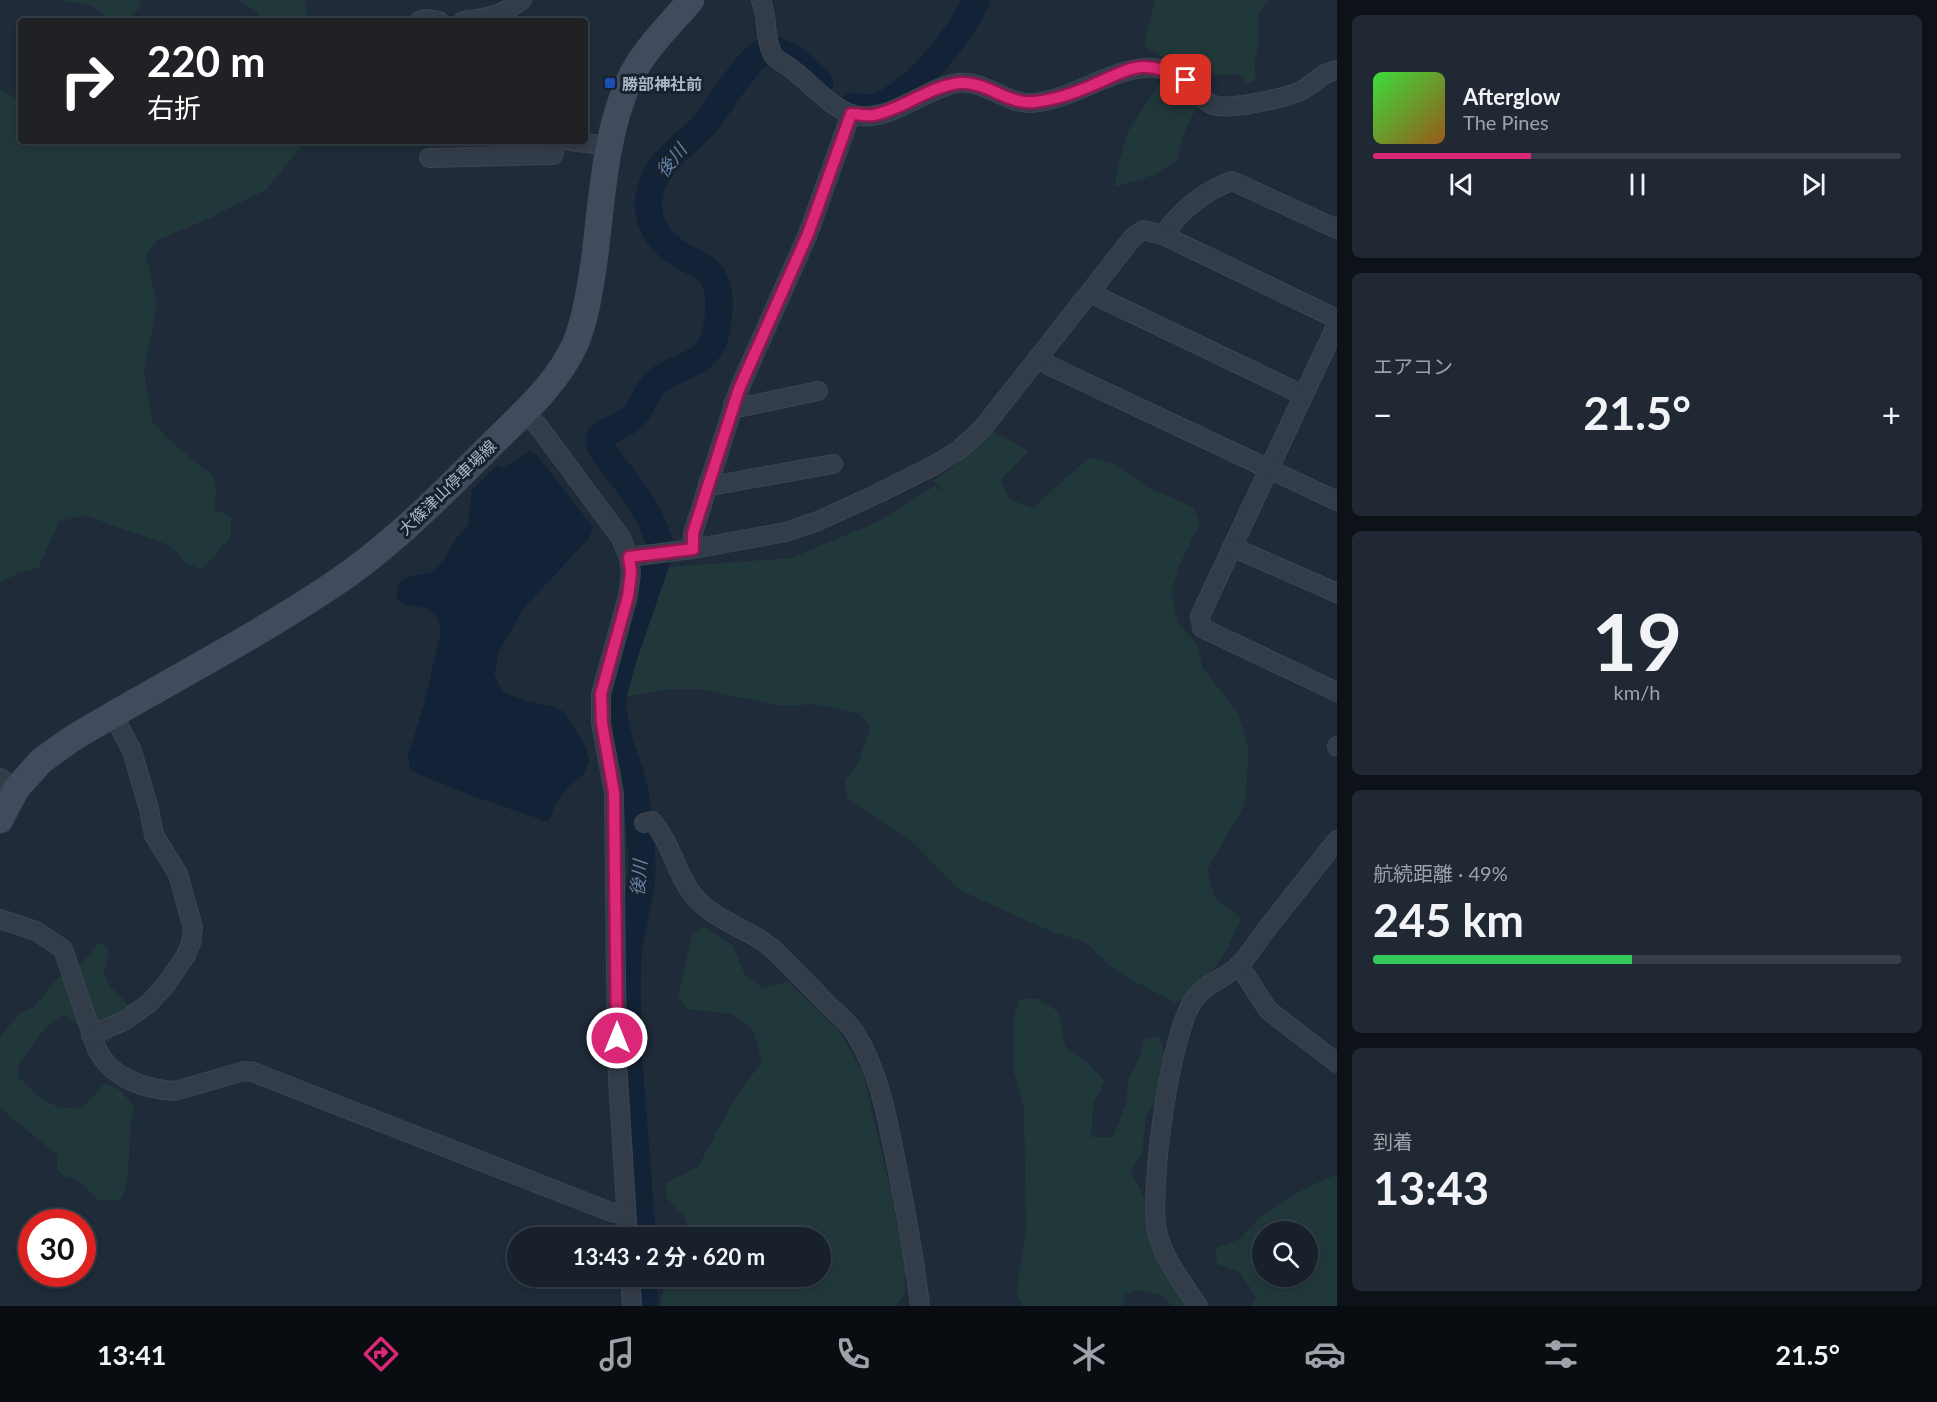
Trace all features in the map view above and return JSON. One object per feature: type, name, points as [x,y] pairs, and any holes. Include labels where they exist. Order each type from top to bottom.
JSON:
[{"type":"main road","name":"大篠津山停車場線","points":[[0,820],[8,783],[70,740],[332,586],[378,552],[524,412],[560,371],[576,342],[590,292],[610,146],[626,89],[639,62],[691,0]]},
{"type":"street","points":[[486,18],[506,12],[522,0]]},
{"type":"street","points":[[761,0],[771,49],[830,101],[851,114],[871,116],[893,110],[958,83],[974,84],[1019,102],[1032,103],[1061,98],[1126,71],[1143,67],[1164,70],[1186,80],[1204,100],[1218,106],[1236,106],[1297,93],[1329,71],[1337,70]]},
{"type":"street","points":[[693,549],[693,533],[733,404],[759,340],[808,234],[851,114]]},
{"type":"street","points":[[588,143],[610,146]]},
{"type":"street","points":[[429,158],[553,154],[557,144]]},
{"type":"street","points":[[1163,235],[1175,219],[1195,203],[1220,185],[1232,181],[1337,229]]},
{"type":"street","points":[[629,557],[693,549],[786,532],[818,521],[879,494],[959,450],[982,429],[1134,236],[1144,230],[1163,235],[1337,319]]},
{"type":"street","points":[[1090,293],[1303,395]]},
{"type":"street","points":[[1337,324],[1200,616],[1202,628],[1337,692]]},
{"type":"street","points":[[1039,357],[1048,365],[1337,501]]},
{"type":"street","points":[[733,404],[742,407],[818,390]]},
{"type":"street","points":[[524,412],[539,427],[621,538],[629,557],[631,573],[628,596],[601,694],[602,723],[614,793],[617,1062],[627,1227]]},
{"type":"street","points":[[708,483],[716,485],[833,464]]},
{"type":"street","points":[[1232,547],[1337,593]]},
{"type":"street","points":[[91,1035],[124,1021],[149,1003],[165,986],[186,955],[191,943],[193,927],[178,874],[154,835],[132,751],[114,714]]},
{"type":"street","points":[[644,823],[652,821],[659,829],[669,845],[681,878],[710,912],[753,934],[770,946],[854,1030],[866,1052],[879,1086],[911,1236],[920,1306]]},
{"type":"street","points":[[1198,1306],[1165,1254],[1157,1230],[1155,1198],[1158,1147],[1173,1060],[1183,1022],[1194,999],[1207,986],[1239,965],[1337,840]]},
{"type":"street","points":[[0,919],[36,931],[63,949],[91,1035],[103,1060],[112,1070],[137,1083],[175,1091],[244,1071],[253,1072],[611,1212],[626,1215]]},
{"type":"street","points":[[1239,965],[1268,1010],[1337,1063]]},
{"type":"street","points":[[631,1287],[632,1306]]},
{"type":"green space","points":[[60,0],[140,0],[141,6],[129,18],[109,18],[90,5]]},
{"type":"green space","points":[[239,0],[305,0],[308,18],[260,18],[257,12]]},
{"type":"green space","points":[[1155,0],[1270,0],[1265,3],[1259,14],[1259,43],[1254,62],[1256,79],[1247,84],[1238,74],[1205,75],[1204,82],[1209,94],[1196,109],[1188,125],[1177,160],[1154,175],[1115,187],[1118,164],[1129,130],[1162,80],[1164,58],[1144,46]]},
{"type":"green space","points":[[0,89],[18,100],[18,144],[303,144],[267,189],[212,217],[158,240],[146,255],[157,304],[144,371],[152,422],[169,440],[214,477],[216,493],[214,509],[231,517],[231,537],[201,570],[184,562],[171,546],[84,515],[59,522],[39,567],[16,574],[0,583]]},
{"type":"green space","points":[[993,431],[1029,451],[1001,480],[1009,499],[1033,508],[1089,457],[1117,465],[1147,487],[1193,507],[1200,523],[1181,562],[1171,593],[1178,624],[1198,645],[1202,667],[1238,713],[1249,749],[1245,804],[1207,870],[1214,896],[1241,919],[1216,967],[1199,986],[1176,1003],[1117,972],[1085,942],[1050,931],[959,890],[916,845],[847,798],[845,780],[859,761],[870,728],[860,714],[815,704],[783,706],[698,689],[667,689],[624,697],[621,682],[633,642],[656,581],[669,567],[791,558],[875,523],[935,486],[948,494],[933,481],[964,458]]},
{"type":"green space","points":[[703,926],[733,946],[745,975],[763,988],[788,982],[841,1033],[863,1073],[906,1269],[904,1296],[895,1306],[660,1306],[664,1287],[831,1287],[831,1227],[684,1227],[687,1220],[667,1198],[666,1183],[698,1167],[735,1098],[762,1062],[753,1030],[731,1014],[687,1009],[678,997],[692,935]]},
{"type":"green space","points":[[100,942],[109,949],[104,973],[110,986],[128,1005],[111,1039],[107,1043],[95,1029],[76,1024],[63,1015],[47,1026],[18,1065],[19,1078],[40,1097],[57,1106],[75,1108],[85,1104],[105,1083],[122,1091],[134,1108],[127,1177],[122,1199],[99,1201],[77,1179],[64,1176],[57,1170],[57,1155],[0,1108],[0,1038],[19,1013],[34,1007],[57,979],[80,965]]},
{"type":"green space","points":[[1020,999],[1038,999],[1059,1012],[1065,1046],[1105,1081],[1093,1105],[1091,1137],[1113,1137],[1126,1104],[1129,1077],[1139,1059],[1144,1039],[1159,1036],[1167,1062],[1154,1103],[1146,1117],[1142,1153],[1131,1171],[1148,1206],[1156,1247],[1165,1274],[1186,1306],[1171,1306],[1162,1295],[1134,1290],[1125,1295],[1122,1306],[1022,1306],[1017,1292],[1026,1229],[1024,1108],[1014,1072],[1013,1019]]},
{"type":"green space","points":[[1337,1174],[1337,1306],[1251,1306],[1256,1298],[1240,1272],[1217,1264],[1215,1248],[1240,1239],[1252,1226],[1252,1287],[1318,1287],[1318,1221],[1257,1221],[1304,1189]]},
{"type":"water","points":[[529,451],[536,454],[593,527],[589,538],[523,609],[499,651],[494,675],[503,692],[564,712],[585,746],[589,760],[584,774],[569,786],[557,801],[548,822],[411,771],[408,756],[424,705],[441,631],[438,618],[426,608],[405,605],[397,599],[397,586],[404,578],[432,572],[443,562],[456,539],[468,525],[472,490],[497,465],[503,468]]},
{"type":"waterway","name":"後川","points":[[853,106],[869,108],[886,103],[917,80],[947,47],[976,0]]},
{"type":"waterway","name":"後川","points":[[660,545],[656,531],[643,506],[601,448],[600,437],[634,416],[656,382],[705,354],[715,336],[719,296],[711,274],[705,268],[670,248],[655,230],[649,209],[652,186],[662,166],[700,129],[746,67],[762,53],[780,52],[788,56],[797,61],[820,83]]},
{"type":"waterway","name":"後川","points":[[641,1227],[629,1062],[627,991],[629,945],[642,878],[641,845],[634,791],[618,735],[613,706],[619,672],[656,563]]},
{"type":"waterway","name":"後川","points":[[644,1287],[645,1306]]},
{"type":"place","name":"勝部神社前","points":[[610,83]]},
{"type":"route","points":[[617,1038],[616,826],[614,793],[602,723],[601,694],[628,596],[631,573],[629,557],[693,549],[693,533],[729,414],[759,340],[808,234],[851,114],[871,116],[893,110],[958,83],[974,84],[1019,102],[1032,103],[1061,98],[1126,71],[1143,67],[1164,70],[1186,80]]}]
